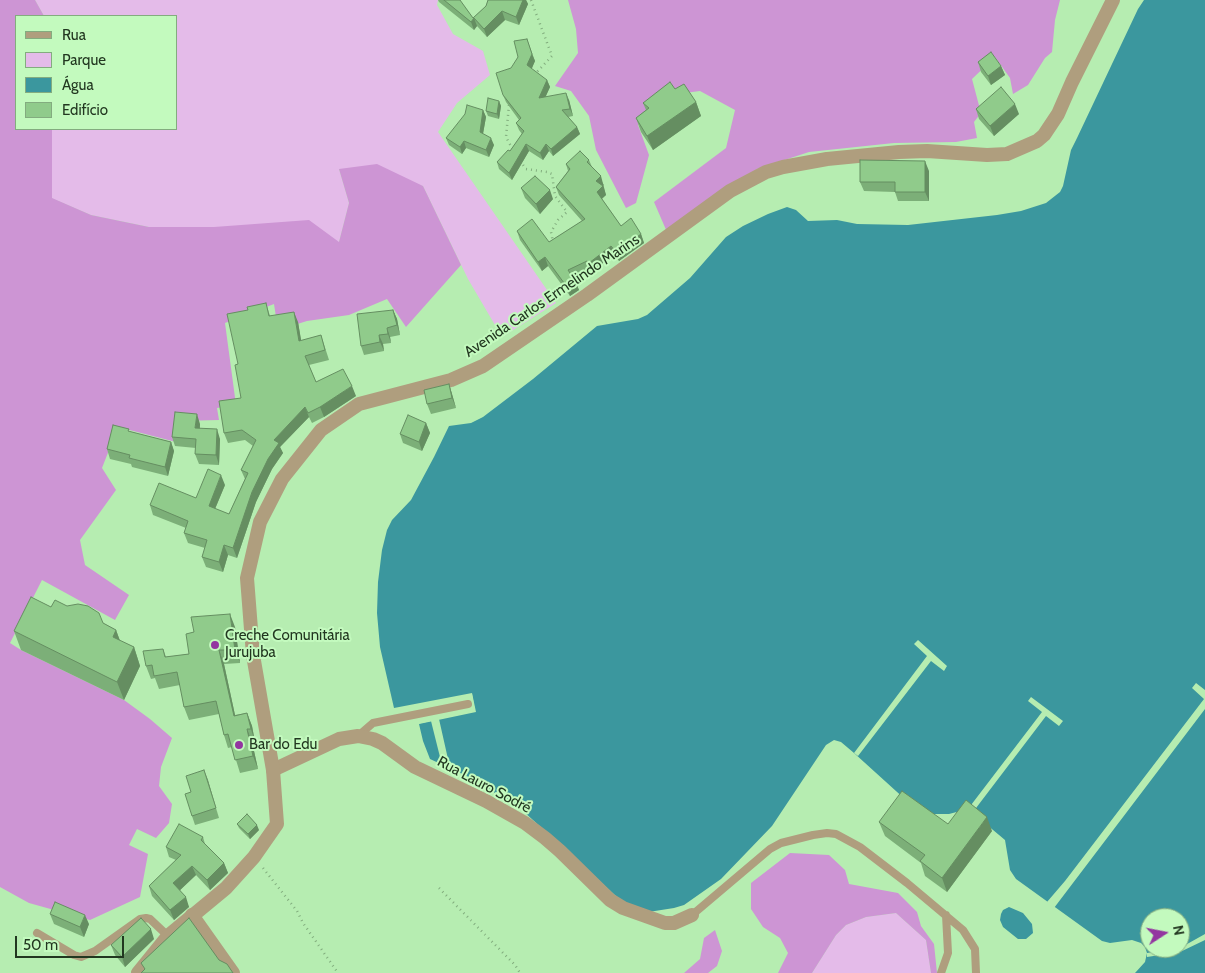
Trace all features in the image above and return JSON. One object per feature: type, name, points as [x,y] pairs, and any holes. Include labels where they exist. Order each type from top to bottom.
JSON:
[{"type":"street","name":"Avenida Carlos Ermelindo Marins","points":[[138,973],[168,936],[226,888],[254,857],[276,824],[273,770],[253,655],[247,578],[260,522],[282,479],[321,430],[359,404],[451,380],[483,366],[587,295],[752,177],[783,166],[827,159],[899,152],[927,151],[1002,155],[1017,151],[1037,141],[1044,135],[1058,114],[1113,0]]},
{"type":"street","name":"Rua Lauro Sodré","points":[[273,770],[331,742],[347,737],[358,736],[373,739],[382,743],[414,767],[486,801],[520,820],[545,838],[596,888],[623,908],[665,923],[674,923],[692,915]]},
{"type":"street","points":[[192,915],[233,973]]},
{"type":"lane","points":[[358,736],[373,723],[468,704]]},
{"type":"lane","points":[[692,915],[770,849],[813,834],[827,833],[843,836],[860,847],[963,930],[972,943],[976,956],[976,973]]},
{"type":"lane","points":[[941,973],[948,953],[946,915]]},
{"type":"lane","points":[[37,933],[74,955],[81,956],[95,951],[140,919],[150,919],[168,936]]},
{"type":"path","points":[[531,0],[552,56],[534,75]]},
{"type":"path","points":[[510,101],[506,137],[526,169],[552,174],[555,196],[566,212],[558,220],[551,232],[554,246]]},
{"type":"path","points":[[254,857],[297,911],[313,938],[338,973]]},
{"type":"path","points":[[439,888],[516,965],[520,973]]},
{"type":"green space","points":[[35,0],[438,0],[437,5],[453,34],[483,51],[490,75],[457,103],[438,132],[556,303],[502,337],[468,279],[423,186],[339,169],[349,203],[339,242],[214,227],[149,227],[91,215],[51,198],[52,130],[178,130],[178,15],[43,15]]},
{"type":"green space","points":[[896,913],[926,940],[931,973],[812,973],[836,935],[846,925],[866,917]]},
{"type":"shaded area","points":[[0,0],[35,0],[43,15],[15,15],[15,130],[52,130],[52,198],[91,215],[149,227],[214,227],[309,220],[339,242],[349,203],[339,169],[377,164],[423,186],[461,265],[406,327],[387,299],[349,315],[307,321],[278,330],[274,304],[225,323],[236,405],[217,408],[219,420],[179,421],[176,442],[118,427],[102,468],[116,490],[80,540],[85,565],[129,595],[115,620],[42,580],[10,643],[124,700],[172,738],[161,767],[159,786],[172,804],[169,823],[156,838],[137,829],[129,845],[148,854],[140,897],[90,920],[29,903],[0,887]]},
{"type":"shaded area","points":[[568,0],[1060,0],[1055,20],[1052,52],[1045,58],[1028,85],[1013,94],[1010,78],[995,57],[972,79],[981,113],[974,122],[977,138],[956,142],[894,143],[809,152],[757,169],[667,232],[654,202],[726,148],[735,110],[700,91],[669,95],[638,125],[649,155],[636,203],[626,208],[596,150],[589,116],[571,91],[555,86],[578,53],[576,29]]},
{"type":"shaded area","points":[[790,853],[829,855],[845,870],[849,884],[898,893],[917,912],[921,926],[934,944],[937,973],[931,973],[926,940],[896,913],[866,917],[846,925],[836,935],[812,973],[778,973],[788,953],[780,938],[763,927],[751,909],[751,883]]},
{"type":"shaded area","points":[[715,930],[722,951],[717,966],[708,973],[684,973],[700,959],[704,938]]},
{"type":"water","points":[[1144,0],[1205,0],[1205,973],[1135,973],[1145,962],[1146,958],[1190,958],[1190,908],[1140,908],[1140,943],[1132,940],[1110,943],[1102,941],[1016,879],[1010,870],[1005,840],[968,809],[949,814],[934,814],[907,801],[841,742],[834,740],[826,745],[772,826],[721,879],[684,905],[642,913],[629,908],[522,810],[471,778],[430,759],[419,724],[476,712],[472,693],[394,708],[380,647],[377,613],[378,582],[382,550],[387,530],[392,520],[411,500],[449,426],[471,423],[483,417],[597,326],[638,319],[647,315],[690,278],[726,237],[768,214],[787,207],[796,210],[808,221],[837,220],[857,224],[908,225],[1021,211],[1046,203],[1060,192],[1071,150]]},
{"type":"water","points":[[1009,907],[1023,913],[1032,924],[1033,933],[1026,939],[1018,939],[1003,927],[1000,920],[1001,914],[1003,910]]},
{"type":"pier","points":[[918,640],[947,666],[944,671],[931,661],[858,756],[854,753],[927,656],[914,644]]},
{"type":"pier","points":[[1196,683],[1205,690],[1205,709],[1054,908],[1047,902],[1204,699],[1192,688]]},
{"type":"pier","points":[[472,694],[475,711],[439,719],[448,759],[441,761],[431,721],[417,724],[473,710],[470,696],[408,708]]},
{"type":"pier","points":[[1031,697],[1063,721],[1059,726],[1046,716],[973,812],[968,809],[1042,712],[1028,701]]},
{"type":"pier","points":[[1205,934],[1205,940],[1190,947],[1190,942]]},
{"type":"building","points":[[444,0],[460,0],[473,18],[486,6],[488,0],[523,0],[516,17],[502,11],[484,29],[474,18],[471,22]]},
{"type":"building","points":[[527,39],[532,54],[527,65],[547,80],[539,98],[566,93],[570,109],[562,110],[577,127],[551,149],[546,144],[540,153],[526,144],[509,173],[497,162],[508,150],[510,151],[524,131],[516,123],[521,118],[503,95],[496,73],[511,68],[518,57],[514,41]]},
{"type":"building","points":[[991,52],[1001,66],[988,76],[978,62]]},
{"type":"building","points":[[670,82],[675,89],[684,84],[696,102],[647,136],[636,118],[649,108],[643,103]]},
{"type":"building","points":[[1001,87],[1015,104],[990,126],[976,109]]},
{"type":"building","points":[[488,98],[499,101],[497,114],[486,111]]},
{"type":"building","points":[[467,105],[483,110],[480,132],[491,138],[486,150],[464,141],[460,147],[446,138],[465,114]]},
{"type":"building","points":[[580,151],[589,160],[587,162],[601,176],[596,181],[603,186],[597,192],[621,226],[631,218],[641,234],[616,252],[611,246],[589,263],[587,261],[568,270],[575,281],[567,287],[545,257],[538,262],[517,231],[532,219],[549,242],[585,219],[556,187],[570,169],[566,164]]},
{"type":"building","points":[[860,160],[925,161],[925,192],[895,192],[895,182],[860,182]]},
{"type":"building","points":[[535,176],[550,190],[536,204],[521,188]]},
{"type":"building","points":[[266,303],[269,316],[294,312],[299,341],[321,335],[325,350],[305,356],[316,382],[343,369],[352,386],[308,413],[305,407],[274,440],[279,443],[268,459],[252,492],[233,548],[224,545],[219,562],[202,557],[207,540],[184,533],[188,521],[150,505],[159,483],[196,498],[208,469],[221,475],[209,506],[229,514],[248,473],[241,470],[256,440],[242,430],[224,433],[219,401],[241,398],[235,365],[238,364],[227,314],[248,310],[247,307]]},
{"type":"building","points":[[393,310],[397,325],[387,328],[388,334],[379,335],[380,342],[361,346],[357,314]]},
{"type":"building","points":[[449,384],[452,398],[427,404],[424,390]]},
{"type":"building","points":[[175,412],[197,414],[195,428],[217,429],[216,455],[195,454],[196,439],[172,437]]},
{"type":"building","points":[[408,415],[426,423],[419,442],[400,434]]},
{"type":"building","points":[[113,425],[129,429],[128,431],[171,442],[165,467],[129,458],[130,455],[107,449]]},
{"type":"building","points":[[31,597],[51,607],[55,600],[67,606],[78,604],[88,606],[99,613],[103,623],[116,630],[113,637],[134,647],[117,682],[14,631]]},
{"type":"building","points":[[230,614],[235,650],[219,650],[234,716],[247,713],[251,729],[247,729],[253,756],[235,760],[228,734],[224,735],[216,701],[184,707],[177,672],[154,676],[152,665],[146,666],[143,651],[163,649],[165,657],[189,654],[186,634],[194,632],[191,617]]},
{"type":"building","points":[[204,770],[216,808],[192,816],[185,794],[191,792],[186,776]]},
{"type":"building","points":[[902,791],[948,824],[966,800],[987,817],[942,878],[920,861],[925,855],[879,822]]},
{"type":"building","points":[[247,814],[257,825],[248,834],[237,824]]},
{"type":"building","points":[[179,824],[203,837],[201,840],[224,863],[207,880],[192,866],[173,883],[186,897],[170,910],[149,886],[181,855],[166,847]]},
{"type":"building","points":[[55,902],[85,915],[80,927],[50,914]]},
{"type":"building","points":[[141,918],[151,929],[122,957],[111,945]]},
{"type":"building","points":[[189,918],[219,960],[227,964],[233,973],[141,973],[145,969],[141,963]]},
{"type":"place","name":"Creche Comunitária Jurujuba","points":[[215,645]]},
{"type":"place","name":"Bar do Edu","points":[[239,745]]}]
